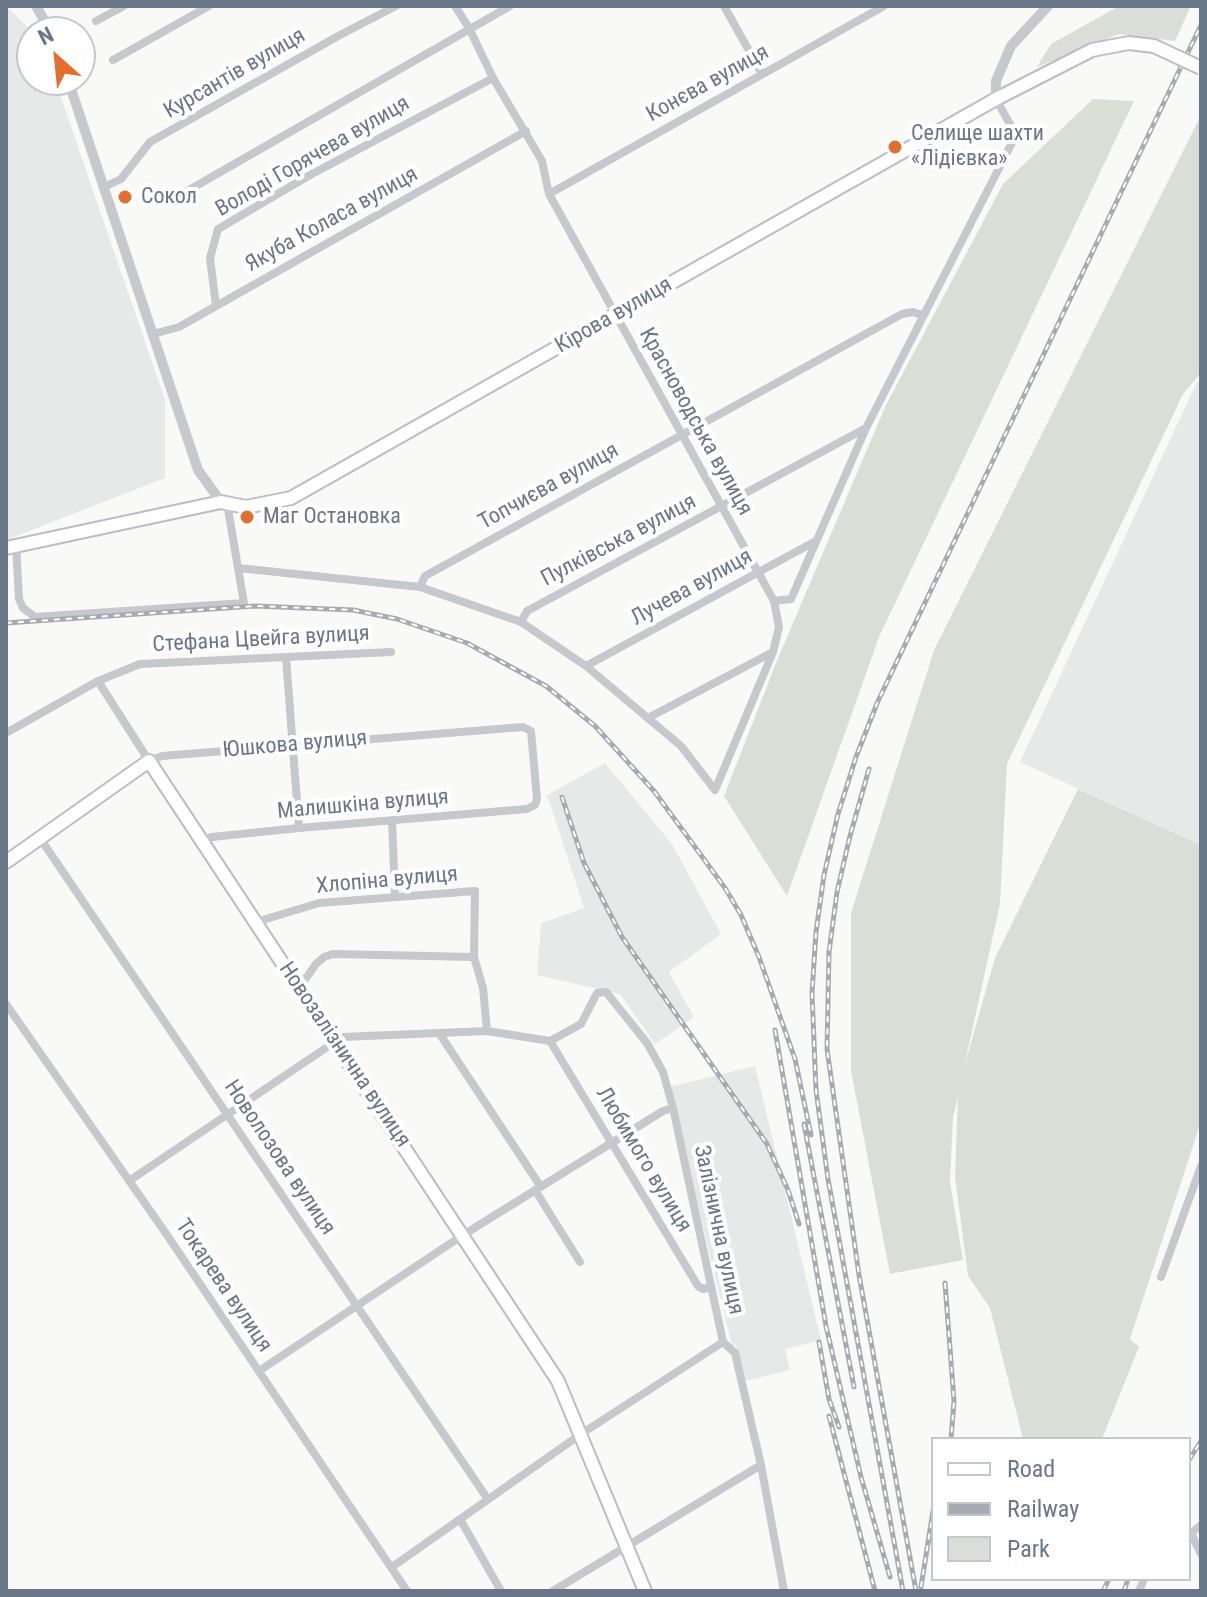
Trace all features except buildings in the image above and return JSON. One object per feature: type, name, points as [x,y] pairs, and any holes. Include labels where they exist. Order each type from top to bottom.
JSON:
[{"type":"main road","name":"Кірова вулиця","points":[[11,546],[224,502],[246,507],[291,498],[996,99],[1092,50],[1129,43],[1154,46],[1201,68]]},
{"type":"main road","name":"Юшкова вулиця","points":[[6,862],[149,761]]},
{"type":"main road","name":"Новозалізнична вулиця","points":[[149,761],[558,1381],[645,1591]]},
{"type":"street","points":[[96,21],[124,6]]},
{"type":"street","points":[[113,60],[209,6]]},
{"type":"street","name":"Курсантів вулиця","points":[[104,187],[121,179],[150,142],[396,6]]},
{"type":"street","name":"Красноводська вулиця","points":[[455,6],[542,161],[549,194],[774,601]]},
{"type":"street","points":[[182,194],[510,6]]},
{"type":"street","points":[[724,6],[762,74]]},
{"type":"street","name":"Конєва вулиця","points":[[549,194],[884,6]]},
{"type":"street","points":[[238,568],[420,587],[521,622],[586,666],[681,746],[715,790],[773,652],[779,627],[774,601],[791,599],[866,428],[1016,135],[996,99],[996,81],[1011,46],[1048,6]]},
{"type":"street","name":"Володі Горячева вулиця","points":[[216,306],[210,258],[218,229],[310,175],[493,78]]},
{"type":"street","points":[[11,546],[19,599],[23,608],[35,617],[244,603],[224,502],[198,470],[73,96]]},
{"type":"street","name":"Якуба Коласа вулиця","points":[[153,334],[179,327],[526,131]]},
{"type":"street","name":"Топчиєва вулиця","points":[[420,587],[425,576],[902,314],[913,312],[922,315]]},
{"type":"street","name":"Пулківська вулиця","points":[[521,622],[527,611],[866,428]]},
{"type":"street","name":"Лучева вулиця","points":[[586,666],[815,541]]},
{"type":"street","name":"Стефана Цвейга вулиця","points":[[6,733],[98,681],[140,664],[391,652]]},
{"type":"street","points":[[648,718],[773,652]]},
{"type":"street","points":[[286,657],[299,828]]},
{"type":"street","name":"Новозалізнична вулиця","points":[[98,681],[149,761]]},
{"type":"street","name":"Юшкова вулиця","points":[[149,761],[162,756],[527,727],[532,735],[537,799],[535,805],[527,809]]},
{"type":"street","name":"Малишкіна вулиця","points":[[203,841],[212,837],[299,828],[527,809]]},
{"type":"street","points":[[392,820],[395,896]]},
{"type":"street","name":"Новолозова вулиця","points":[[40,838],[487,1498]]},
{"type":"street","name":"Хлопіна вулиця","points":[[256,922],[319,903],[475,891],[474,957]]},
{"type":"street","points":[[299,988],[316,964],[333,954],[474,957],[483,988],[487,1031]]},
{"type":"street","name":"Залізнична вулиця","points":[[550,1041],[581,1024],[597,993],[606,992],[647,1043],[663,1072],[723,1342],[735,1353],[761,1465],[784,1591]]},
{"type":"street","name":"Токарева вулиця","points":[[6,1004],[407,1591]]},
{"type":"street","points":[[129,1181],[335,1040],[350,1035],[487,1031],[550,1041]]},
{"type":"street","points":[[439,1033],[538,1188],[580,1262]]},
{"type":"street","name":"Любимого вулиця","points":[[550,1041],[698,1286],[703,1289],[711,1287]]},
{"type":"street","points":[[259,1371],[463,1235],[663,1111],[673,1108]]},
{"type":"street","points":[[1161,1277],[1201,1166]]},
{"type":"street","points":[[392,1567],[581,1434],[723,1342]]},
{"type":"street","points":[[553,1591],[761,1465]]},
{"type":"street","points":[[460,1519],[501,1591]]},
{"type":"street","points":[[1191,1536],[1201,1554]]},
{"type":"shaded area","points":[[6,6],[16,16],[16,96],[60,96],[165,400],[165,478],[6,540]]},
{"type":"shaded area","points":[[1197,382],[1201,384],[1201,845],[1020,762]]},
{"type":"shaded area","points":[[605,763],[672,844],[721,934],[669,972],[694,1017],[655,1044],[620,994],[537,975],[541,923],[584,908],[547,795]]},
{"type":"shaded area","points":[[755,1066],[821,1340],[785,1349],[790,1370],[745,1381],[736,1345],[732,1346],[669,1087]]},
{"type":"green space","points":[[1119,6],[1191,6],[1175,41],[1119,34],[1037,67],[1051,44]]},
{"type":"green space","points":[[1093,99],[1134,101],[879,637],[787,896],[724,796],[776,663],[886,405],[1003,184]]},
{"type":"green space","points":[[1201,115],[1201,373],[1183,394],[1007,764],[1000,904],[964,1067],[995,958],[1078,789],[1201,845],[1201,1121],[1130,1339],[1139,1347],[1103,1437],[1022,1437],[990,1308],[968,1276],[955,1177],[958,1097],[953,1117],[950,1182],[963,1260],[890,1274],[851,1071],[851,913],[934,650]]},
{"type":"railway","points":[[903,1591],[828,1179],[816,1090],[812,993],[824,875],[838,814],[878,701],[1201,25]]},
{"type":"railway","points":[[6,623],[255,606],[353,610],[397,619],[467,643],[546,686],[595,726],[654,791],[725,888],[741,915],[795,1059],[811,1135]]},
{"type":"railway","points":[[869,769],[837,892],[829,952],[827,1049],[859,1275],[916,1591]]},
{"type":"railway","points":[[562,797],[584,863],[622,937],[767,1144],[788,1190],[799,1224]]},
{"type":"railway","points":[[775,1030],[826,1326],[861,1477],[890,1577]]},
{"type":"railway","points":[[804,1124],[854,1387]]},
{"type":"railway","points":[[945,1283],[954,1401],[951,1437]]},
{"type":"railway","points":[[819,1342],[829,1399],[839,1427]]},
{"type":"railway","points":[[829,1416],[875,1591]]},
{"type":"railway","points":[[1191,1457],[1201,1441]]},
{"type":"railway","points":[[921,1587],[931,1524]]},
{"type":"railway","points":[[1103,1591],[1108,1581]]},
{"type":"railway","points":[[1124,1591],[1127,1581]]},
{"type":"place","name":"Селище шахти «Лідієвка»","points":[[895,147]]},
{"type":"place","name":"Сокол","points":[[125,197]]},
{"type":"place","name":"Маг Остановка","points":[[247,517]]}]
